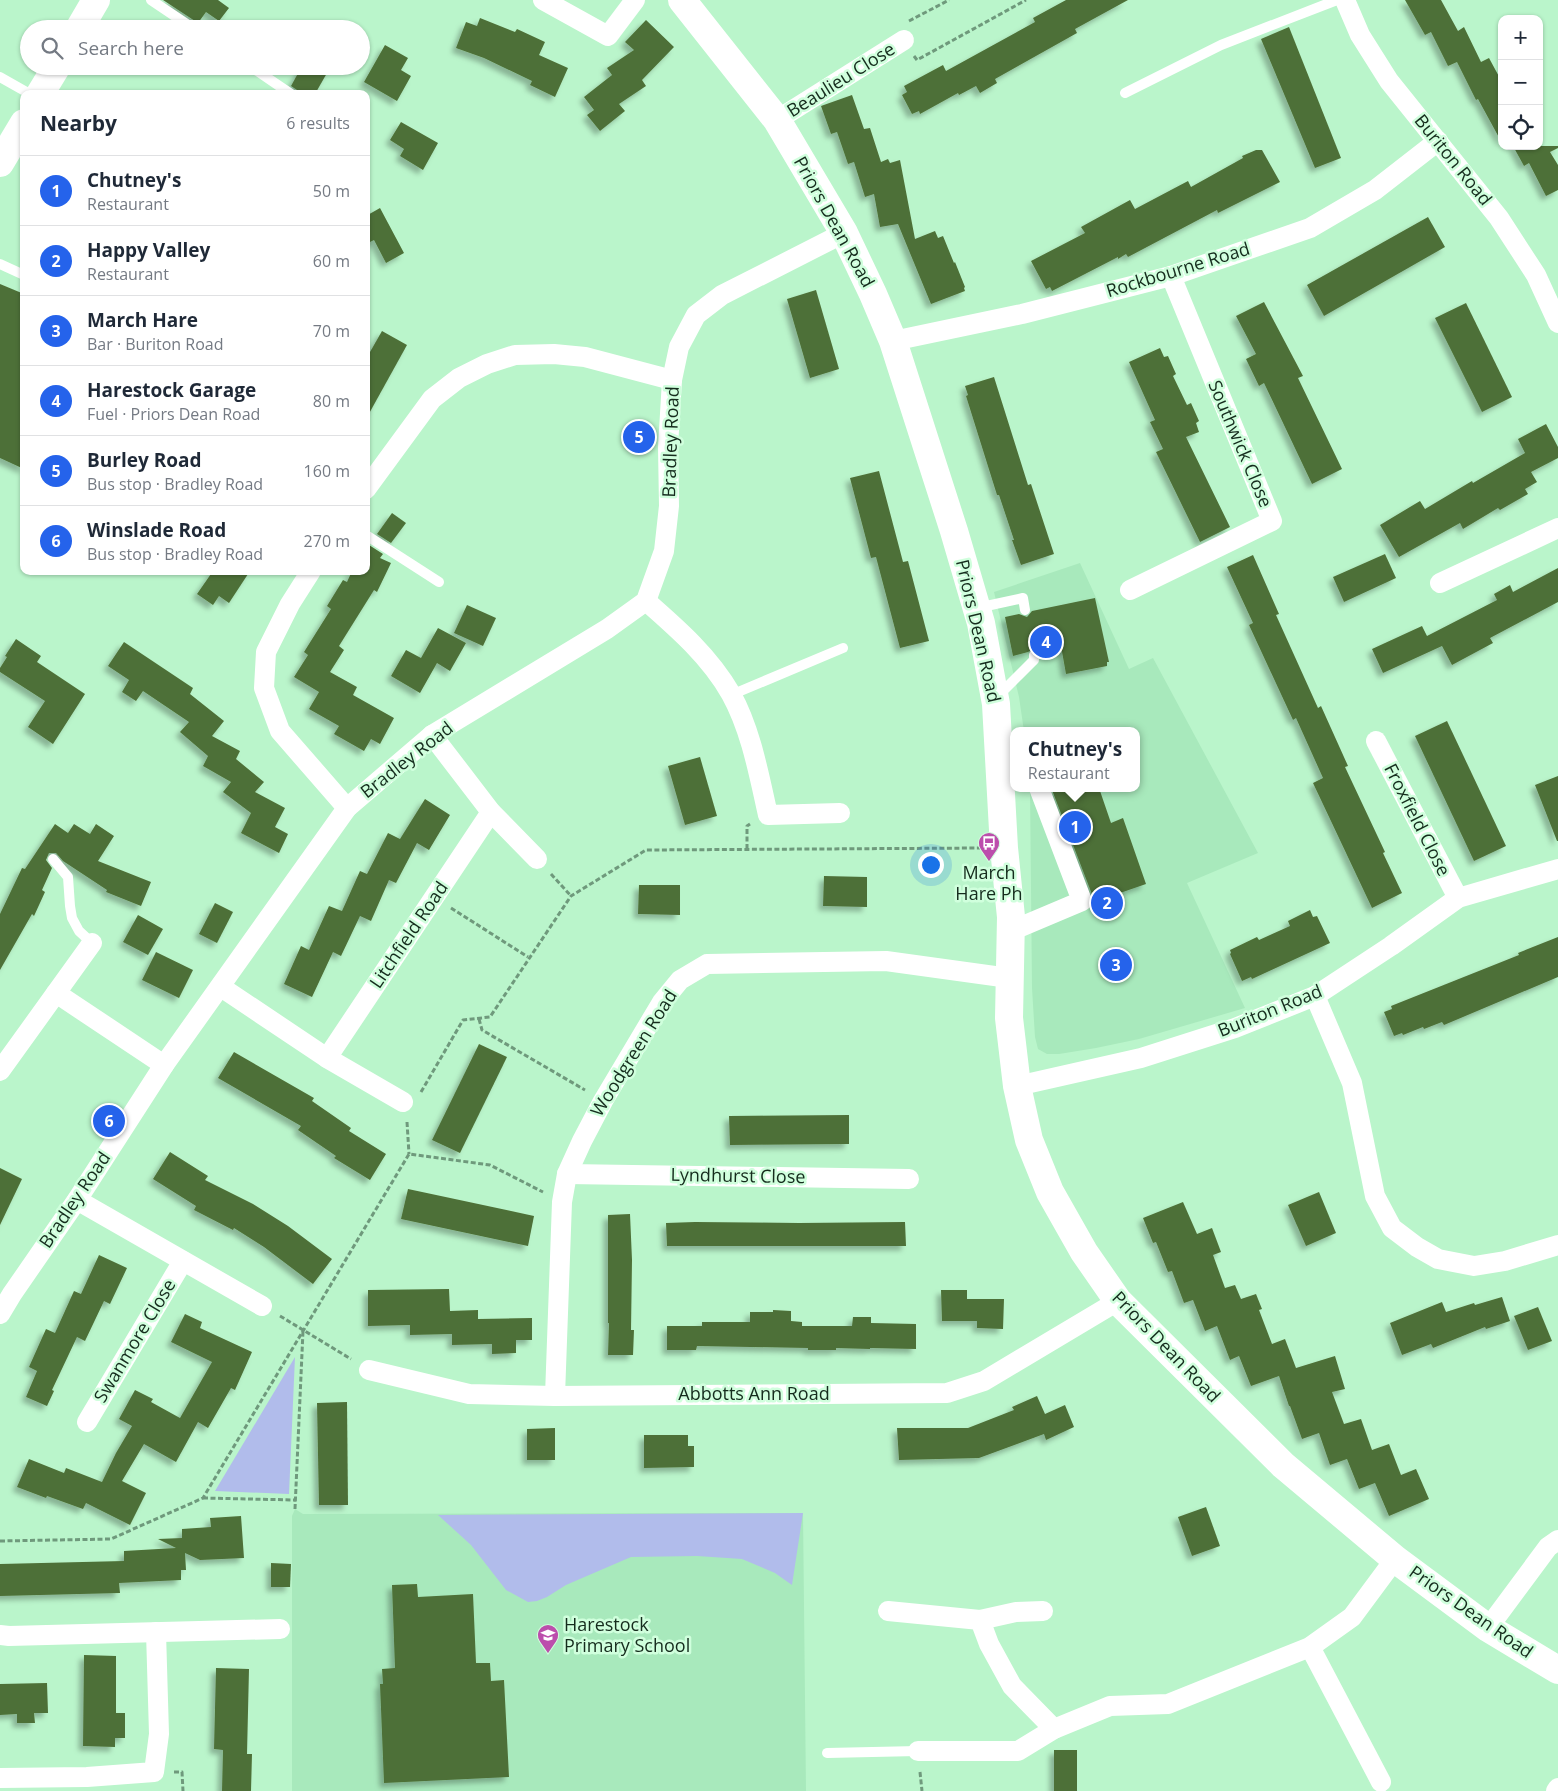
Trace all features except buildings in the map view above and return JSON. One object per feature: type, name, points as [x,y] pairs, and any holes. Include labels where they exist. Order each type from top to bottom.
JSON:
[{"type":"street","points":[[84,20],[96,0]]},
{"type":"street","points":[[543,0],[608,36],[635,0]]},
{"type":"street","name":"Priors Dean Road","points":[[682,0],[777,120],[844,233],[873,294],[892,341],[954,531],[976,608],[995,699],[1007,785],[1004,848],[1011,917],[1010,1018],[1017,1086],[1029,1140],[1050,1192],[1084,1252],[1118,1301],[1283,1465],[1395,1559],[1488,1628],[1558,1670]]},
{"type":"street","name":"Buriton Road","points":[[1345,0],[1360,35],[1389,82],[1500,218],[1536,275],[1558,323]]},
{"type":"street","name":"Beaulieu Close","points":[[777,120],[904,40]]},
{"type":"street","points":[[42,90],[51,75]]},
{"type":"street","points":[[0,163],[20,130]]},
{"type":"street","name":"Rockbourne Road","points":[[892,341],[1022,314],[1171,276],[1310,228],[1375,190],[1438,141]]},
{"type":"street","name":"Bradley Road","points":[[0,1314],[6,1291],[77,1200],[164,1065],[347,808],[432,735],[607,630],[646,601],[664,551],[668,506],[668,447],[672,380],[679,347],[696,315],[722,295],[844,233]]},
{"type":"street","name":"Southwick Close","points":[[1130,590],[1272,521],[1171,276]]},
{"type":"street","points":[[370,484],[432,400],[460,378],[487,364],[515,355],[554,354],[584,357],[672,380]]},
{"type":"street","points":[[1440,583],[1558,528]]},
{"type":"street","points":[[308,575],[290,604],[266,652],[264,688],[280,731],[347,808]]},
{"type":"street","points":[[646,601],[682,633],[704,657],[731,695],[745,729],[756,764],[768,815],[840,813]]},
{"type":"street","points":[[432,735],[491,812],[537,859]]},
{"type":"street","name":"Froxfield Close","points":[[1376,741],[1458,898]]},
{"type":"street","points":[[1011,931],[1082,901],[1041,792]]},
{"type":"street","name":"Litchfield Road","points":[[327,1058],[491,812]]},
{"type":"street","name":"Buriton Road","points":[[1017,1086],[1141,1058],[1235,1028],[1315,996],[1391,946],[1458,898],[1558,869]]},
{"type":"street","points":[[0,1071],[92,943]]},
{"type":"street","name":"Woodgreen Road","points":[[555,1396],[562,1202],[567,1174],[603,1100],[662,1002],[680,980],[707,964],[886,961],[1009,978]]},
{"type":"street","points":[[221,987],[405,1109]]},
{"type":"street","points":[[56,993],[164,1065]]},
{"type":"street","points":[[1315,996],[1352,1083],[1375,1196],[1392,1228],[1417,1247],[1438,1259],[1474,1266],[1505,1261],[1558,1245]]},
{"type":"street","name":"Lyndhurst Close","points":[[567,1174],[909,1178]]},
{"type":"street","name":"Swanmore Close","points":[[77,1200],[262,1306]]},
{"type":"street","name":"Swanmore Close","points":[[87,1422],[184,1261]]},
{"type":"street","name":"Abbotts Ann Road","points":[[369,1370],[469,1394],[555,1396],[947,1393],[984,1381],[1118,1301]]},
{"type":"street","points":[[1488,1628],[1548,1547],[1558,1540]]},
{"type":"street","points":[[918,1751],[1018,1751],[1054,1729],[1110,1706],[1168,1704],[1310,1647],[1352,1617],[1395,1559]]},
{"type":"street","points":[[888,1611],[980,1620],[1016,1612],[1044,1611]]},
{"type":"street","points":[[980,1620],[989,1644],[1012,1686],[1054,1729]]},
{"type":"street","points":[[0,1635],[280,1629]]},
{"type":"street","points":[[0,1778],[87,1777],[154,1772],[159,1734],[156,1632]]},
{"type":"street","points":[[1310,1647],[1381,1782]]},
{"type":"lane","points":[[151,0],[181,20]]},
{"type":"lane","points":[[1125,93],[1222,45],[1337,0]]},
{"type":"lane","points":[[263,75],[285,90]]},
{"type":"lane","points":[[0,77],[23,90]]},
{"type":"lane","points":[[0,264],[20,273]]},
{"type":"lane","points":[[370,538],[438,582]]},
{"type":"lane","points":[[976,608],[1023,598],[1025,610]]},
{"type":"lane","points":[[731,695],[843,648]]},
{"type":"lane","points":[[995,699],[1034,660],[1034,655]]},
{"type":"lane","points":[[53,860],[68,877],[72,918],[79,931],[92,943]]},
{"type":"lane","points":[[827,1753],[918,1751]]},
{"type":"path","points":[[949,0],[904,24],[904,40],[917,60],[1026,0]]},
{"type":"path","points":[[421,1092],[463,1020],[490,1017],[570,896],[646,850],[1004,848]]},
{"type":"path","points":[[537,859],[570,896]]},
{"type":"path","points":[[434,897],[528,958]]},
{"type":"path","points":[[479,1019],[482,1030],[603,1100]]},
{"type":"path","points":[[203,1498],[409,1154],[405,1109]]},
{"type":"path","points":[[409,1154],[490,1165],[562,1202]]},
{"type":"path","points":[[262,1306],[369,1370]]},
{"type":"path","points":[[296,1509],[303,1330]]},
{"type":"path","points":[[0,1541],[111,1539],[203,1498],[296,1500]]},
{"type":"shaded area","points":[[1080,563],[1129,669],[1153,658],[1258,853],[1187,883],[1245,1008],[1139,1039],[1096,1048],[1059,1054],[1047,1054],[1038,1049],[1035,1037],[1032,988],[1030,792],[1140,792],[1140,727],[1023,727],[1019,697],[994,592]]},
{"type":"shaded area","points":[[295,1357],[289,1494],[215,1491]]},
{"type":"shaded area","name":"Harestock Primary School","points":[[295,1509],[303,1514],[803,1513],[806,1791],[292,1791],[292,1516]]},
{"type":"shaded area","points":[[803,1513],[792,1585],[775,1573],[742,1559],[697,1556],[631,1557],[566,1585],[547,1597],[528,1602],[506,1590],[471,1545],[438,1515]]},
{"type":"place","name":"Burley Road","points":[[639,437]]},
{"type":"place","name":"Harestock Garage","points":[[1046,642]]},
{"type":"place","name":"Chutney's","points":[[1075,827]]},
{"type":"place","name":"March Hare Ph","points":[[989,862]]},
{"type":"place","name":"Happy Valley","points":[[1107,903]]},
{"type":"place","name":"March Hare","points":[[1116,965]]},
{"type":"place","name":"Winslade Road","points":[[109,1121]]},
{"type":"place","name":"Harestock Primary School","points":[[548,1654]]}]
